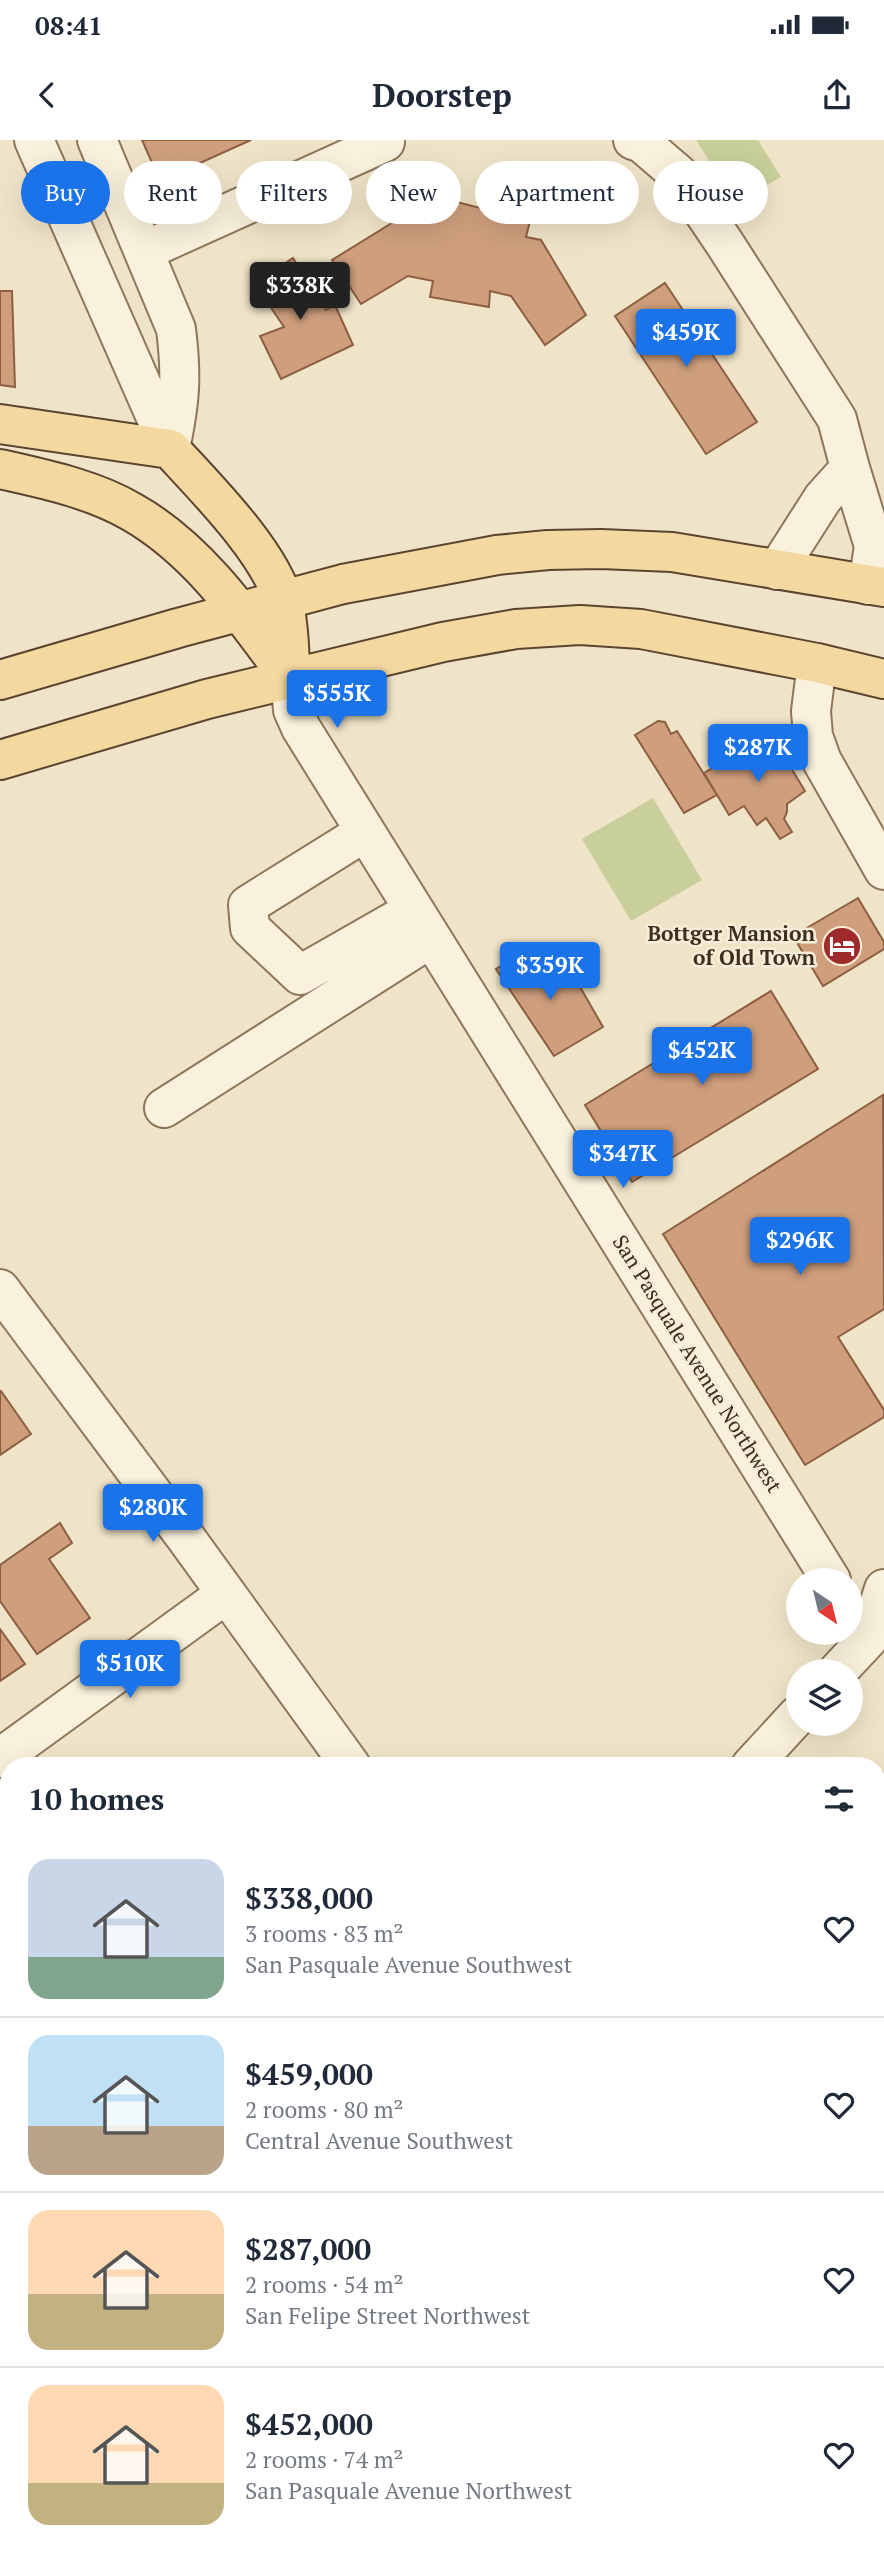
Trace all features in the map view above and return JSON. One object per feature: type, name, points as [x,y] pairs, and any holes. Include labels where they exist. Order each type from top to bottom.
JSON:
[{"type":"main road","points":[[0,424],[170,449],[250,541],[268,571],[283,601],[289,638],[290,679]]},
{"type":"main road","points":[[0,469],[96,495],[132,512],[180,549],[241,613],[290,679]]},
{"type":"main road","points":[[0,680],[178,628],[343,584],[497,555],[548,551],[671,552],[876,586]]},
{"type":"main road","points":[[0,760],[194,703],[443,642],[516,629],[580,625],[641,629],[817,663],[884,679]]},
{"type":"street","points":[[34,140],[170,449]]},
{"type":"street","points":[[97,140],[176,329],[181,389],[170,449]]},
{"type":"street","points":[[144,251],[385,142],[384,140]]},
{"type":"street","points":[[633,140],[642,143],[678,174],[837,419],[874,546],[876,586]]},
{"type":"street","points":[[777,570],[823,498],[850,468]]},
{"type":"street","points":[[817,663],[811,710],[813,736],[822,761],[884,870]]},
{"type":"street","name":"San Pasquale Avenue Northwest","points":[[290,679],[293,710],[301,728],[824,1568]]},
{"type":"street","points":[[365,832],[248,905],[250,928],[300,975],[423,924]]},
{"type":"street","points":[[164,1108],[423,924]]},
{"type":"street","points":[[0,1289],[344,1757]]},
{"type":"street","points":[[849,1659],[867,1638],[884,1589]]},
{"type":"street","points":[[1,1757],[226,1594]]},
{"type":"street","points":[[759,1757],[786,1728]]},
{"type":"green space","points":[[696,140],[758,140],[781,177],[768,185],[768,161],[709,161]]},
{"type":"green space","points":[[653,798],[702,880],[631,921],[582,839]]},
{"type":"building","points":[[142,140],[251,140],[204,161],[151,161]]},
{"type":"building","points":[[461,203],[475,207],[475,224],[529,224],[526,237],[541,240],[586,315],[545,345],[511,296],[490,291],[489,307],[430,297],[433,281],[408,276],[361,304],[332,260],[390,224],[461,224]]},
{"type":"building","points":[[293,258],[326,310],[335,305],[353,345],[281,379],[260,336],[284,327],[255,284]]},
{"type":"building","points":[[665,283],[757,422],[706,454],[615,316]]},
{"type":"building","points":[[0,291],[12,291],[15,387],[0,385]]},
{"type":"building","points":[[658,721],[665,722],[671,734],[677,731],[717,795],[684,813],[635,735]]},
{"type":"building","points":[[770,733],[805,791],[787,804],[784,819],[792,832],[780,839],[766,818],[757,825],[744,806],[729,815],[704,773]]},
{"type":"building","name":"Bottger Mansion of Old Town","points":[[858,898],[884,942],[884,949],[823,986],[793,936]]},
{"type":"building","points":[[533,946],[553,981],[571,971],[603,1027],[554,1056],[496,969]]},
{"type":"building","points":[[771,991],[818,1069],[632,1182],[585,1105]]},
{"type":"building","points":[[883,1095],[884,1309],[838,1337],[884,1410],[884,1417],[805,1465],[663,1234]]},
{"type":"building","points":[[0,1392],[31,1434],[0,1455]]},
{"type":"building","points":[[60,1523],[72,1543],[49,1559],[90,1618],[37,1654],[0,1601],[0,1565]]},
{"type":"building","points":[[0,1629],[25,1664],[0,1681]]},
{"type":"place","name":"Bottger Mansion of Old Town","points":[[842,946]]}]
